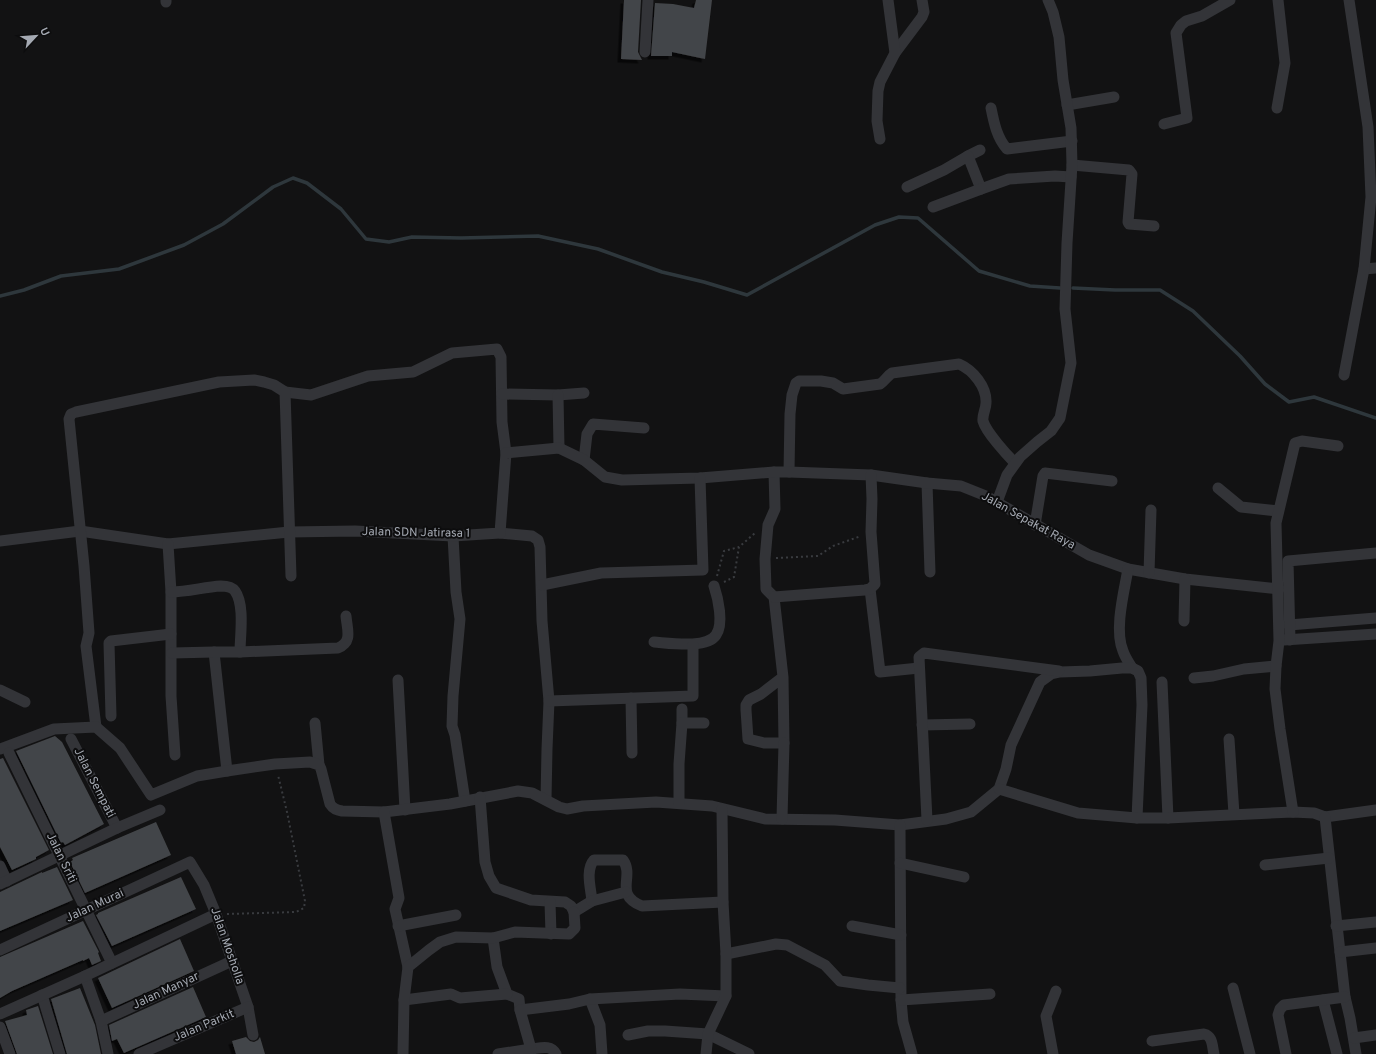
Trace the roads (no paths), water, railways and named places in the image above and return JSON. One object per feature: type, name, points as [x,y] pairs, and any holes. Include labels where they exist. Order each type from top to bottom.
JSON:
[{"type":"street","points":[[645,52],[648,0]]},
{"type":"street","points":[[888,0],[895,53]]},
{"type":"street","points":[[880,139],[877,121],[878,91],[880,82],[895,53],[922,17],[924,12],[922,0]]},
{"type":"street","points":[[997,502],[1006,475],[1015,463],[1028,449],[1051,431],[1060,418],[1070,363],[1065,309],[1072,141],[1063,80],[1059,37],[1053,12],[1048,0]]},
{"type":"street","points":[[1164,124],[1187,118],[1176,33],[1181,25],[1186,21],[1202,16],[1230,0]]},
{"type":"street","points":[[1277,108],[1285,63],[1278,0]]},
{"type":"street","points":[[1344,375],[1364,269],[1373,196],[1372,126],[1349,0]]},
{"type":"street","points":[[1067,105],[1114,97]]},
{"type":"street","points":[[991,108],[998,134],[1007,149],[1072,141]]},
{"type":"street","points":[[907,187],[944,170],[980,150]]},
{"type":"street","points":[[968,156],[981,189]]},
{"type":"street","points":[[1072,165],[1129,170],[1132,174],[1128,222],[1129,224],[1154,226]]},
{"type":"street","points":[[933,207],[1009,179],[1055,176],[1071,177]]},
{"type":"street","points":[[1364,269],[1376,268]]},
{"type":"street","points":[[96,728],[86,646],[89,633],[69,419],[71,414],[219,382],[254,380],[274,385],[285,392],[311,395],[368,376],[413,372],[452,353],[497,349],[501,357],[502,422],[506,453],[500,532]]},
{"type":"street","points":[[789,472],[790,414],[792,395],[794,387],[799,381],[810,380],[833,383],[843,389],[880,384],[889,374],[892,373],[959,364],[966,367],[972,373],[982,387],[986,400],[983,421],[986,428],[1015,463]]},
{"type":"street","points":[[285,392],[291,576]]},
{"type":"street","points":[[502,394],[558,395],[584,393]]},
{"type":"street","points":[[558,395],[559,448]]},
{"type":"street","points":[[584,460],[587,434],[593,424],[644,428]]},
{"type":"street","points":[[1284,640],[1278,589],[1276,523],[1295,443],[1302,441],[1338,446]]},
{"type":"street","points":[[506,453],[559,448],[584,460],[605,477],[622,480],[700,478],[774,472],[775,509],[768,525],[765,559],[766,589],[774,597],[783,677],[784,743],[782,819]]},
{"type":"street","name":"Jalan Sepakat Raya","points":[[774,472],[871,474],[927,483],[961,486],[986,496],[1089,555],[1128,569],[1185,579],[1278,589]]},
{"type":"street","points":[[1035,525],[1043,476],[1045,473],[1112,481]]},
{"type":"street","points":[[774,597],[865,590],[870,589],[875,584],[871,532],[871,474]]},
{"type":"street","points":[[546,800],[549,701],[542,621],[542,584],[602,573],[703,570],[700,478]]},
{"type":"street","points":[[927,483],[930,572]]},
{"type":"street","points":[[1218,488],[1241,506],[1278,511]]},
{"type":"street","points":[[1149,573],[1151,510]]},
{"type":"street","name":"Jalan SDN Jatirasa 1","points":[[0,541],[80,532],[168,544],[289,532],[355,531],[453,536],[500,532],[532,536],[538,540],[540,548],[542,584]]},
{"type":"street","points":[[453,536],[456,592],[460,619],[453,696],[452,726],[465,801]]},
{"type":"street","points":[[168,544],[171,592],[171,696],[175,755]]},
{"type":"street","points":[[1293,812],[1275,689],[1276,666],[1289,625],[1288,561],[1376,553]]},
{"type":"street","points":[[1128,569],[1121,607],[1120,630],[1122,650],[1132,668]]},
{"type":"street","points":[[1184,621],[1185,579]]},
{"type":"street","points":[[171,592],[220,586],[229,587],[235,590],[241,612],[240,652]]},
{"type":"street","points":[[654,642],[693,644],[710,641],[716,635],[719,627],[719,603],[714,586]]},
{"type":"street","points":[[870,589],[880,672],[919,668]]},
{"type":"street","points":[[172,653],[338,648],[347,642],[346,616]]},
{"type":"street","points":[[1289,625],[1376,618]]},
{"type":"street","points":[[111,716],[109,643],[111,641],[171,634]]},
{"type":"street","points":[[1284,640],[1376,634]]},
{"type":"street","points":[[549,701],[693,696],[693,644]]},
{"type":"street","points":[[214,652],[227,771]]},
{"type":"street","points":[[927,820],[919,668],[919,657],[924,653],[1060,672],[1122,668],[1132,668],[1138,671],[1141,678],[1142,705],[1138,818]]},
{"type":"street","points":[[1194,678],[1213,676],[1244,669],[1276,666]]},
{"type":"street","points":[[315,723],[319,765],[328,799],[332,808],[342,811],[384,812],[405,810],[518,791],[532,793],[567,810],[583,806],[639,802],[679,803],[712,806],[765,819],[835,820],[900,825],[927,820],[946,819],[971,812],[999,789],[1006,769],[1011,745],[1040,682],[1051,674],[1060,672]]},
{"type":"street","points":[[783,677],[761,694],[749,700],[746,705],[746,710],[748,739],[764,743],[784,743]]},
{"type":"street","points":[[398,680],[405,810]]},
{"type":"street","points":[[1162,682],[1168,818]]},
{"type":"street","points":[[0,690],[25,702]]},
{"type":"street","points":[[631,698],[632,754]]},
{"type":"street","points":[[679,803],[679,764],[682,709]]},
{"type":"street","points":[[682,723],[704,723]]},
{"type":"street","points":[[922,725],[970,724]]},
{"type":"street","points":[[4,751],[54,729],[96,728],[120,748],[151,796],[197,776],[275,764],[310,762],[319,765]]},
{"type":"street","name":"Jalan Sempati","points":[[71,739],[117,828]]},
{"type":"street","points":[[1229,739],[1234,814]]},
{"type":"street","name":"Jalan Sriti","points":[[4,751],[59,855],[112,963]]},
{"type":"street","points":[[999,789],[1078,813],[1138,818],[1293,812],[1314,813],[1325,817],[1376,810]]},
{"type":"street","points":[[408,967],[440,942],[456,937],[493,938],[515,932],[570,934],[575,928],[574,912],[571,906],[566,902],[531,900],[496,888],[488,876],[485,862],[480,797]]},
{"type":"street","points":[[706,1054],[708,1034],[726,996],[722,809]]},
{"type":"street","points":[[0,866],[4,882],[117,828],[160,810]]},
{"type":"street","points":[[384,812],[399,898],[395,909],[408,967],[404,1000],[403,1054]]},
{"type":"street","points":[[1325,817],[1345,997],[1363,1054]]},
{"type":"street","points":[[900,825],[900,988],[903,1022],[912,1054]]},
{"type":"street","points":[[1265,865],[1329,858]]},
{"type":"street","points":[[592,901],[589,880],[590,864],[594,860],[624,860],[627,865],[626,892],[633,902],[642,906],[723,902]]},
{"type":"street","name":"Jalan Murai","points":[[0,950],[190,862]]},
{"type":"street","name":"Jalan Mosholla","points":[[190,862],[204,885],[216,914],[248,1008],[253,1035]]},
{"type":"street","points":[[900,863],[964,877]]},
{"type":"street","points":[[574,912],[592,901],[626,892]]},
{"type":"street","points":[[550,902],[551,934]]},
{"type":"street","points":[[0,1014],[85,976],[216,914]]},
{"type":"street","points":[[398,926],[456,916]]},
{"type":"street","points":[[1336,926],[1376,922]]},
{"type":"street","points":[[852,926],[901,935]]},
{"type":"street","points":[[493,938],[497,967],[507,994]]},
{"type":"street","points":[[726,954],[776,944],[787,945],[825,965],[840,981],[900,988]]},
{"type":"street","points":[[1340,952],[1376,948]]},
{"type":"street","name":"Jalan Manyar","points":[[101,1021],[232,961]]},
{"type":"street","points":[[85,976],[101,1021],[108,1054]]},
{"type":"street","points":[[1233,988],[1250,1054]]},
{"type":"street","points":[[1053,1054],[1046,1016],[1056,991]]},
{"type":"street","points":[[404,1000],[451,994],[460,998],[507,994],[519,999],[520,1010],[531,1049]]},
{"type":"street","points":[[520,1010],[569,1004],[590,999],[680,994],[726,996]]},
{"type":"street","points":[[901,1000],[990,994]]},
{"type":"street","points":[[42,995],[60,1054]]},
{"type":"street","points":[[1286,1054],[1278,1015],[1280,1009],[1284,1005],[1345,997]]},
{"type":"street","points":[[590,999],[600,1025],[602,1054]]},
{"type":"street","points":[[1324,1000],[1337,1054]]},
{"type":"street","name":"Jalan Parkit","points":[[139,1054],[248,1008]]},
{"type":"street","points":[[0,1027],[10,1054]]},
{"type":"street","points":[[628,1035],[648,1031],[708,1034],[750,1054]]},
{"type":"street","points":[[1152,1040],[1204,1034],[1211,1038],[1214,1054]]},
{"type":"street","points":[[1357,1037],[1376,1035]]},
{"type":"street","points":[[1356,1054],[1357,1037]]},
{"type":"street","points":[[498,1054],[548,1047],[553,1049],[556,1054]]},
{"type":"waterway","points":[[0,296],[24,290],[61,276],[119,269],[184,245],[223,224],[273,187],[293,178],[307,183],[341,209],[366,239],[389,242],[412,237],[461,238],[538,236],[598,249],[662,272],[704,282],[747,295],[875,225],[899,217],[918,218],[979,271],[1030,286],[1060,288]]},
{"type":"waterway","points":[[1073,288],[1160,290],[1193,311],[1240,356],[1265,384],[1289,402],[1314,397],[1376,418]]}]
